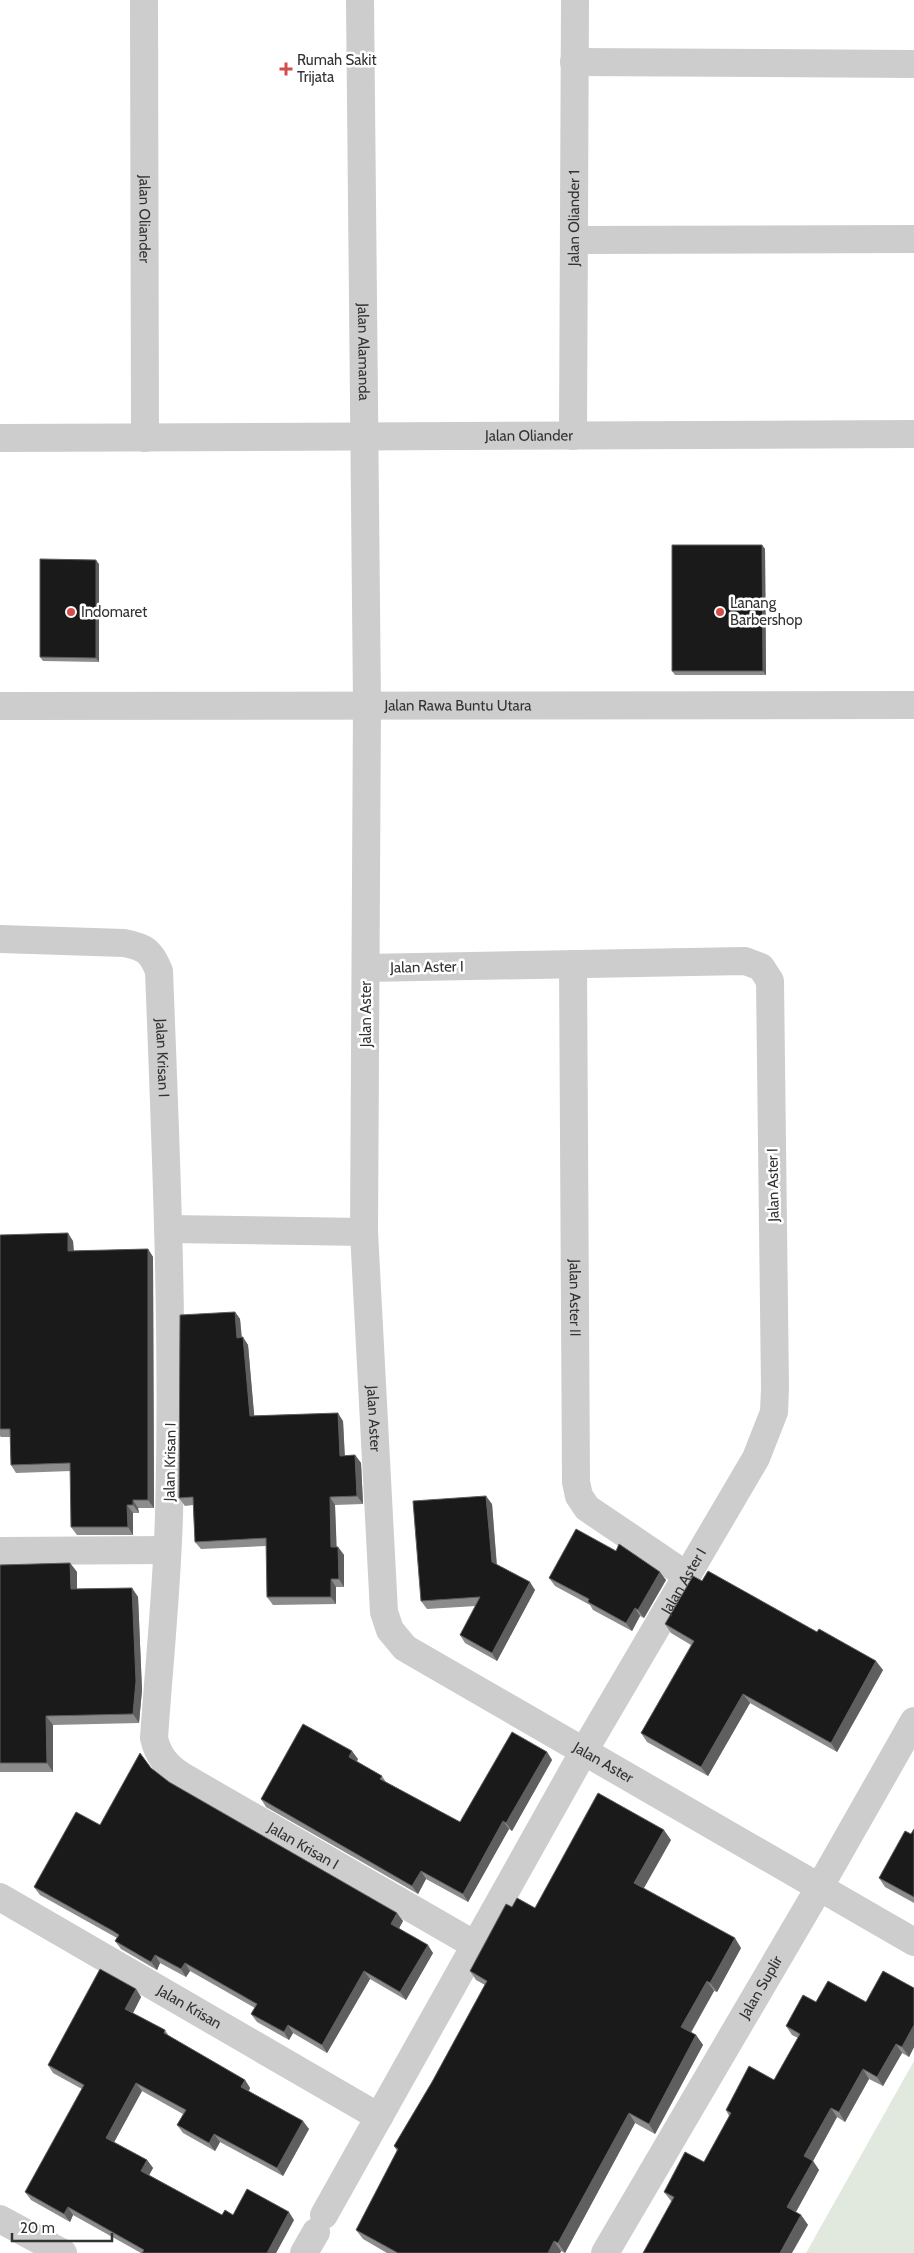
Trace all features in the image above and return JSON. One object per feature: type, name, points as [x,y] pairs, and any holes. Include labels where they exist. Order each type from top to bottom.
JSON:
[{"type":"street","name":"Jalan Oliander","points":[[144,0],[145,438]]},
{"type":"street","name":"Jalan Alamanda","points":[[360,0],[368,704]]},
{"type":"street","name":"Jalan Oliander 1","points":[[572,436],[575,0]]},
{"type":"street","points":[[574,62],[914,64]]},
{"type":"street","points":[[574,240],[914,240]]},
{"type":"street","name":"Jalan Oliander","points":[[0,438],[914,434]]},
{"type":"street","name":"Jalan Rawa Buntu Utara","points":[[0,706],[368,704],[914,705]]},
{"type":"street","name":"Jalan Aster","points":[[368,704],[364,1232],[384,1612],[390,1630],[405,1648],[914,1942]]},
{"type":"street","name":"Jalan Krisan I","points":[[0,939],[124,943],[139,946],[152,956],[159,971],[169,1229],[171,1392],[167,1550],[154,1738],[156,1748],[162,1759],[182,1776],[475,1945]]},
{"type":"street","name":"Jalan Aster I","points":[[314,2233],[584,1750],[756,1458],[774,1412],[776,1388],[770,981],[761,967],[744,962],[366,968]]},
{"type":"street","name":"Jalan Aster II","points":[[573,964],[576,1482],[579,1496],[587,1508],[686,1575]]},
{"type":"street","points":[[169,1229],[364,1232]]},
{"type":"street","points":[[0,1551],[167,1550]]},
{"type":"street","name":"Jalan Suplir","points":[[605,2253],[819,1888],[914,1721]]},
{"type":"street","name":"Jalan Krisan","points":[[0,1897],[379,2116]]},
{"type":"street","points":[[0,2218],[29,2245],[63,2253]]},
{"type":"shaded area","points":[[914,2061],[914,2253],[806,2253]]},
{"type":"building","name":"Lanang Barbershop","points":[[672,545],[762,545],[763,671],[672,671]]},
{"type":"building","name":"Indomaret","points":[[40,559],[96,560],[96,658],[40,657]]},
{"type":"building","points":[[68,1233],[68,1251],[148,1249],[148,1500],[133,1500],[133,1505],[127,1505],[128,1527],[71,1527],[70,1463],[11,1465],[10,1429],[0,1429],[0,1235]]},
{"type":"building","points":[[235,1312],[237,1338],[243,1337],[250,1416],[338,1413],[340,1456],[355,1455],[357,1496],[330,1497],[331,1547],[338,1547],[339,1579],[331,1579],[331,1597],[267,1597],[266,1538],[195,1542],[193,1497],[179,1498],[180,1315]]},
{"type":"building","points":[[486,1496],[492,1562],[530,1582],[492,1653],[460,1635],[480,1597],[421,1601],[413,1501]]},
{"type":"building","points":[[576,1529],[616,1551],[619,1544],[660,1572],[638,1610],[635,1608],[626,1623],[588,1602],[589,1599],[549,1578]]},
{"type":"building","points":[[70,1563],[71,1589],[132,1588],[136,1681],[133,1714],[46,1716],[47,1763],[0,1763],[0,1565]]},
{"type":"building","points":[[708,1571],[817,1632],[819,1629],[876,1661],[831,1743],[743,1694],[701,1767],[641,1733],[694,1641],[665,1624],[693,1576],[702,1581]]},
{"type":"building","points":[[303,1724],[352,1751],[349,1757],[382,1776],[380,1779],[460,1822],[512,1732],[547,1752],[506,1823],[503,1821],[463,1894],[421,1871],[412,1886],[261,1799]]},
{"type":"building","points":[[140,1753],[151,1768],[169,1782],[397,1913],[391,1924],[428,1945],[400,1992],[364,1971],[322,2045],[288,2025],[284,2032],[251,2014],[257,2004],[185,1963],[181,1969],[155,1955],[151,1962],[115,1941],[119,1935],[113,1931],[34,1887],[76,1812],[100,1825]]},
{"type":"building","points":[[598,1793],[664,1830],[634,1883],[735,1938],[710,1983],[707,1981],[681,2027],[696,2035],[649,2124],[629,2113],[558,2243],[554,2241],[548,2253],[398,2253],[356,2230],[398,2149],[394,2146],[432,2082],[487,1981],[470,1971],[506,1904],[512,1907],[517,1898],[535,1908]]},
{"type":"building","points":[[914,1829],[914,1897],[879,1878],[905,1831],[911,1834]]},
{"type":"building","points":[[100,1969],[136,1989],[125,2009],[165,2030],[164,2033],[245,2080],[241,2087],[303,2121],[277,2168],[214,2134],[209,2143],[177,2125],[186,2110],[136,2083],[106,2138],[147,2160],[141,2171],[222,2215],[225,2210],[233,2215],[247,2189],[289,2212],[267,2253],[142,2253],[144,2250],[68,2207],[64,2214],[25,2192],[84,2085],[48,2065]]},
{"type":"building","points":[[883,1971],[914,1988],[914,2025],[902,2047],[896,2044],[877,2077],[863,2069],[839,2112],[831,2108],[804,2156],[813,2161],[787,2207],[801,2215],[780,2253],[643,2253],[674,2197],[664,2192],[685,2152],[704,2162],[731,2113],[726,2110],[749,2066],[774,2080],[800,2034],[786,2026],[803,1995],[816,2002],[828,1981],[866,2002]]},
{"type":"place","name":"Rumah Sakit Trijata","points":[[286,69]]},
{"type":"place","name":"Indomaret","points":[[71,612]]},
{"type":"place","name":"Lanang Barbershop","points":[[720,612]]}]
